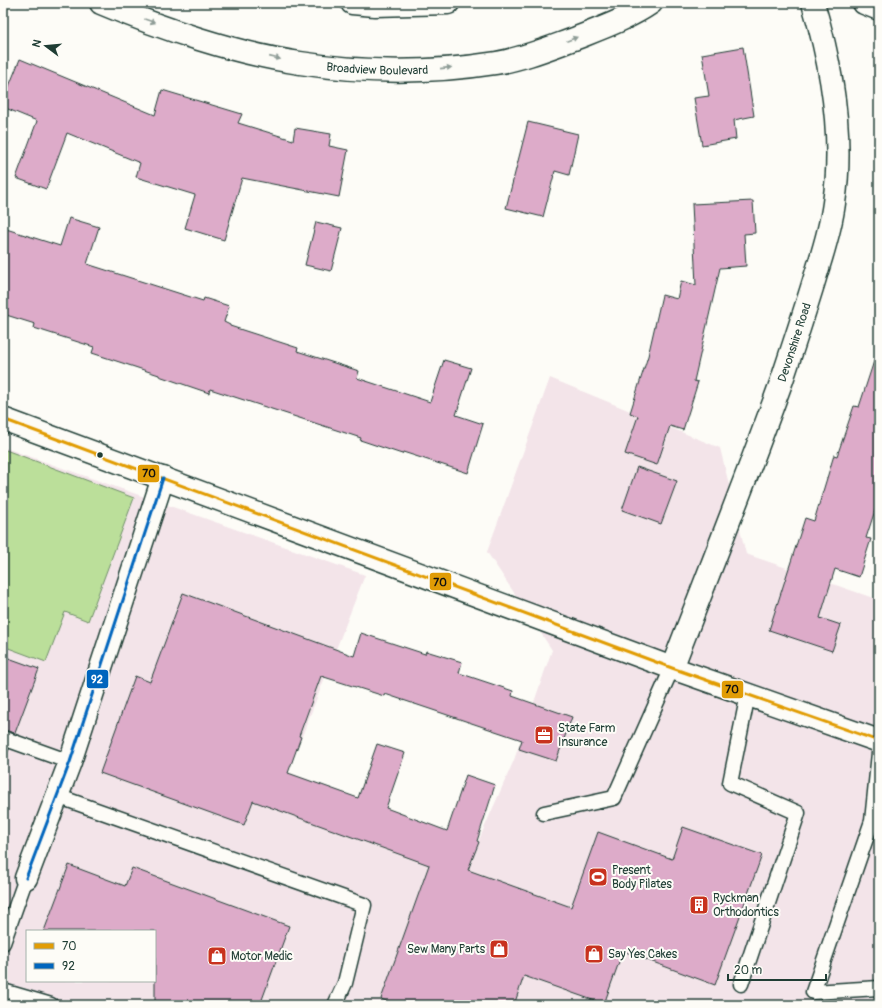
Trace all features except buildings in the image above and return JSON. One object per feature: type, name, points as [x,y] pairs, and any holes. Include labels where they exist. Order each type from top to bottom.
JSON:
[{"type":"street","name":"Broadview Boulevard","points":[[101,3],[171,29],[238,50],[300,63],[372,70],[435,69],[497,63],[548,48],[597,30],[651,3]]},
{"type":"street","points":[[352,3],[382,5],[448,3]]},
{"type":"street","name":"Devonshire Road","points":[[672,668],[752,463],[801,327],[823,250],[834,203],[838,155],[835,104],[825,45],[813,3]]},
{"type":"street","points":[[864,3],[879,10]]},
{"type":"street","points":[[3,419],[672,668],[879,741]]},
{"type":"street","points":[[26,878],[70,762],[163,478]]},
{"type":"lane","points":[[544,813],[614,798],[672,668]]},
{"type":"lane","points":[[741,984],[798,813],[730,783],[748,694]]},
{"type":"lane","points":[[3,738],[70,762]]},
{"type":"lane","points":[[879,753],[875,822],[813,992],[879,988]]},
{"type":"lane","points":[[57,796],[364,904],[345,983],[335,1005]]},
{"type":"lane","points":[[3,943],[26,878]]},
{"type":"lane","points":[[3,991],[51,1005]]},
{"type":"shaded area","points":[[550,378],[720,448],[746,554],[879,600],[879,1005],[3,1005],[3,447],[365,575],[288,772],[478,842],[514,760],[552,650],[487,552]]},
{"type":"green space","points":[[3,449],[134,498],[88,621],[65,612],[46,662],[3,646]]},
{"type":"transit line","name":"70","points":[[3,419],[672,668],[879,741]]},
{"type":"transit line","name":"92","points":[[26,878],[70,762],[163,478]]},
{"type":"place","name":"State Farm Insurance","points":[[544,735]]},
{"type":"place","name":"Present Body Pilates","points":[[598,877]]},
{"type":"place","name":"Ryckman Orthodontics","points":[[699,905]]},
{"type":"place","name":"Sew Many Parts","points":[[499,949]]},
{"type":"place","name":"Say Yes Cakes","points":[[594,954]]},
{"type":"place","name":"Motor Medic","points":[[217,956]]}]
